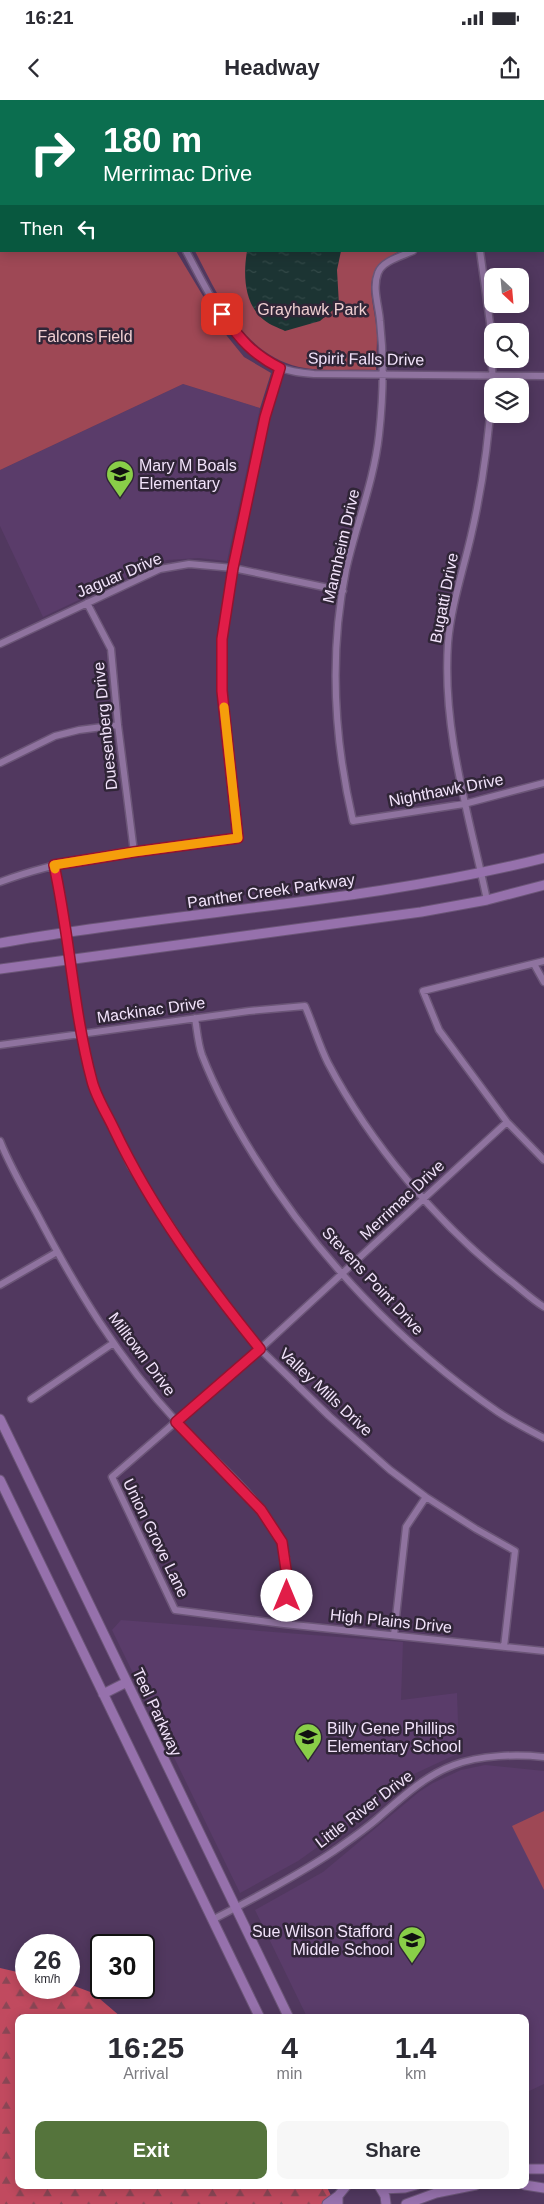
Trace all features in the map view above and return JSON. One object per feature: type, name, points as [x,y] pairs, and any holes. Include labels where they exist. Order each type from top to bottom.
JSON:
[{"type":"main road","name":"Panther Creek Parkway","points":[[0,943],[405,888],[482,874],[544,858]]},
{"type":"main road","points":[[0,969],[420,912],[487,900],[544,885]]},
{"type":"main road","name":"Teel Parkway","points":[[0,1419],[287,2014]]},
{"type":"main road","points":[[0,1480],[258,2014]]},
{"type":"main road","points":[[103,1694],[127,1682]]},
{"type":"main road","points":[[529,2169],[544,2169]]},
{"type":"main road","points":[[529,2186],[544,2188]]},
{"type":"main road","points":[[380,2189],[386,2204]]},
{"type":"main road","points":[[406,2204],[436,2193],[456,2189]]},
{"type":"main road","points":[[327,2204],[341,2192]]},
{"type":"street","name":"Spirit Falls Drive","points":[[187,252],[214,302],[243,342],[262,358],[280,368],[314,374],[544,376]]},
{"type":"street","name":"Mannheim Drive","points":[[353,821],[344,781],[335,704],[336,634],[343,592],[379,435],[381,374],[380,322],[376,293],[377,277],[382,266],[411,252]]},
{"type":"street","name":"Bugatti Drive","points":[[480,252],[490,323],[493,375]]},
{"type":"street","points":[[0,882],[54,865],[238,838],[222,691],[222,639],[233,568],[265,417],[280,368]]},
{"type":"street","name":"Bugatti Drive","points":[[487,900],[452,745],[446,687],[448,641],[455,599],[472,534],[488,423]]},
{"type":"street","name":"Jaguar Drive","points":[[0,644],[160,569],[189,564],[233,568],[343,592]]},
{"type":"street","name":"Duesenberg Drive","points":[[87,603],[111,649],[118,725],[134,852]]},
{"type":"street","points":[[0,763],[54,736],[79,730],[118,725]]},
{"type":"street","name":"Nighthawk Drive","points":[[353,821],[464,804],[544,783]]},
{"type":"street","name":"Valley Mills Drive","points":[[54,865],[67,934],[81,1034],[92,1083],[131,1166],[214,1292],[260,1349],[336,1422],[390,1470],[426,1497],[515,1551],[504,1647]]},
{"type":"street","points":[[544,961],[424,991],[439,1030],[507,1122],[544,1160]]},
{"type":"street","points":[[534,964],[544,982]]},
{"type":"street","name":"Mackinac Drive","points":[[0,1045],[195,1018],[306,1006],[328,1062],[358,1112],[394,1163],[424,1198]]},
{"type":"street","name":"Stevens Point Drive","points":[[195,1018],[202,1054],[228,1113],[271,1184],[342,1274],[416,1348],[499,1412],[544,1438]]},
{"type":"street","name":"Merrimac Drive","points":[[112,1477],[260,1349],[507,1122]]},
{"type":"street","name":"Milltown Drive","points":[[0,1141],[3,1159],[112,1344],[176,1422],[261,1510],[282,1542],[288,1583],[284,1624]]},
{"type":"street","points":[[424,1198],[484,1260],[544,1307]]},
{"type":"street","points":[[0,1285],[57,1252]]},
{"type":"street","points":[[31,1399],[112,1344]]},
{"type":"street","name":"Union Grove Lane","points":[[112,1477],[176,1610]]},
{"type":"street","points":[[394,1635],[406,1527],[426,1497]]},
{"type":"street","name":"High Plains Drive","points":[[176,1610],[284,1624],[544,1651]]},
{"type":"street","name":"Little River Drive","points":[[212,1920],[288,1880],[333,1852],[374,1821],[407,1792],[454,1765],[499,1756],[526,1755],[544,1757]]},
{"type":"shaded area","name":"Mary M Boals Elementary","points":[[183,384],[260,408],[227,561],[199,558],[167,560],[148,567],[43,617],[0,526],[0,470]]},
{"type":"shaded area","name":"Billy Gene Phillips Elementary School","points":[[121,1620],[403,1642],[401,1700],[457,1693],[459,1753],[414,1774],[371,1809],[298,1861],[240,1893],[112,1630]]},
{"type":"shaded area","name":"Sue Wilson Stafford Middle School","points":[[485,1765],[544,1771],[544,2084],[529,2091],[529,2014],[306,2014],[255,1910],[323,1872],[419,1792],[461,1770]]},
{"type":"green space","name":"Falcons Field","points":[[0,252],[177,252],[227,336],[244,357],[271,373],[260,408],[183,384],[0,470]]},
{"type":"green space","name":"Grayhawk Park","points":[[196,252],[398,252],[386,259],[378,268],[373,277],[371,287],[377,335],[376,370],[308,369],[279,360],[262,350],[248,337],[235,321]]},
{"type":"green space","points":[[544,1811],[544,1890],[512,1826]]},
{"type":"green space","points":[[0,1968],[15,1971],[15,1999],[80,1999],[80,1988],[90,1992],[90,1999],[100,1999],[118,2014],[15,2014],[15,2189],[328,2189],[335,2204],[0,2204]]},
{"type":"water","points":[[247,252],[341,252],[337,270],[339,305],[320,321],[285,331],[264,320],[252,306],[246,288]]},
{"type":"slow traffic","points":[[55,869],[54,865],[238,838],[224,707]]},
{"type":"place","name":"Mary M Boals Elementary","points":[[120,498]]},
{"type":"place","name":"Billy Gene Phillips Elementary School","points":[[308,1761]]},
{"type":"place","name":"Sue Wilson Stafford Middle School","points":[[412,1964]]},
{"type":"route","points":[[222,314],[247,347],[280,368],[265,417],[233,568],[222,639],[222,691],[238,838],[54,865],[61,895],[81,1034],[92,1083],[131,1166],[214,1292],[260,1349],[176,1422],[221,1466],[261,1510],[282,1542],[288,1583],[287,1596]]}]
